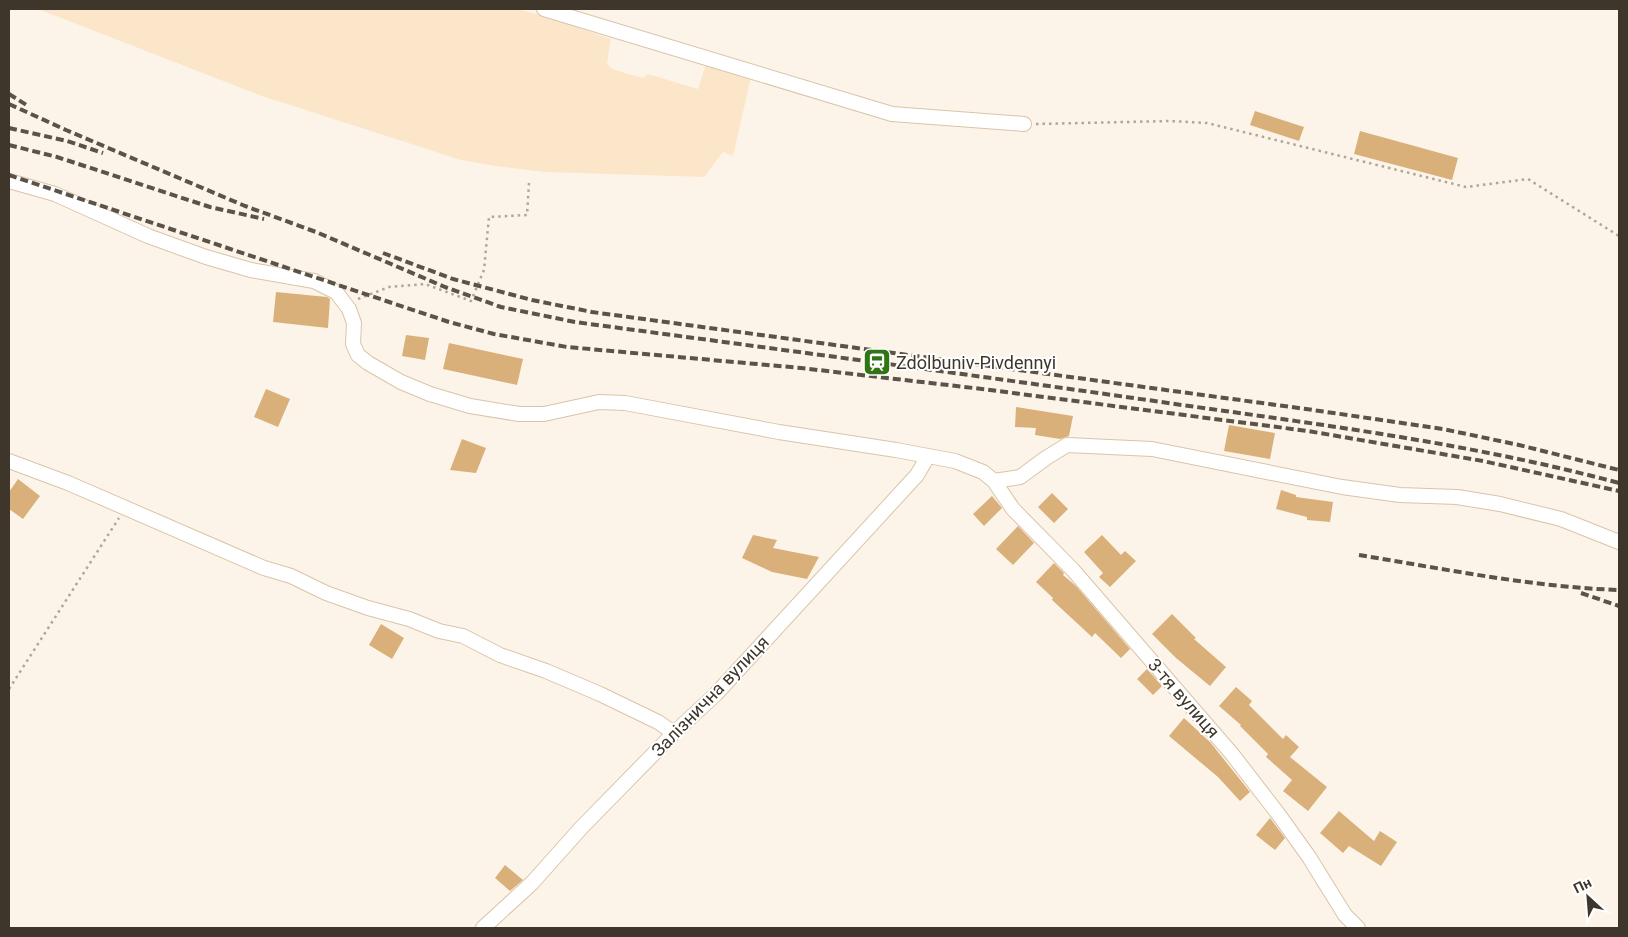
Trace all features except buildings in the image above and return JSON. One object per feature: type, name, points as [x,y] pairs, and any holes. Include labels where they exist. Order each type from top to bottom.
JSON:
[{"type":"street","points":[[544,9],[892,114],[1024,124]]},
{"type":"street","points":[[9,181],[55,194],[148,236],[206,257],[251,270],[314,281],[336,292],[349,309],[354,323],[353,344],[358,355],[368,364],[401,382],[430,394],[470,406],[519,414],[544,414],[599,402],[625,402],[779,432],[955,461],[983,472],[994,481],[1020,477],[1066,445],[1152,449],[1342,487],[1400,495],[1457,497],[1500,504],[1561,518],[1619,542]]},
{"type":"street","name":"Залізнична вулиця","points":[[483,928],[532,883],[581,828],[674,733],[716,694],[917,474],[928,456]]},
{"type":"street","points":[[9,461],[68,483],[264,568],[291,576],[326,593],[368,608],[410,619],[439,631],[463,636],[500,655],[546,670],[600,694],[658,722],[674,733]]},
{"type":"street","name":"3-тя вулиця","points":[[994,481],[1013,509],[1073,570],[1232,754],[1309,857],[1345,915],[1358,928]]},
{"type":"path","points":[[1024,124],[1170,121],[1207,123],[1466,188],[1528,179],[1619,236]]},
{"type":"path","points":[[345,304],[389,288],[425,284],[471,301],[484,270],[489,217],[527,215],[529,183]]},
{"type":"path","points":[[9,689],[126,509]]},
{"type":"shaded area","points":[[38,9],[516,9],[541,15],[611,39],[607,63],[612,69],[642,78],[648,74],[698,89],[706,64],[751,77],[733,156],[723,152],[704,177],[544,172],[461,160],[262,96]]},
{"type":"railway","points":[[9,94],[28,106]]},
{"type":"railway","points":[[9,104],[245,206],[316,232],[445,287],[501,307],[575,322],[1343,428],[1454,446],[1564,469],[1619,483]]},
{"type":"railway","points":[[9,128],[67,141],[103,153]]},
{"type":"railway","points":[[9,145],[57,157],[210,207],[264,219]]},
{"type":"railway","points":[[9,175],[449,322],[494,334],[567,347],[801,368],[1308,431],[1483,461],[1619,491]]},
{"type":"railway","points":[[383,253],[453,279],[532,300],[592,312],[1443,429],[1519,445],[1619,470]]},
{"type":"railway","points":[[1359,555],[1521,581],[1619,590]]},
{"type":"railway","points":[[1581,593],[1619,606]]},
{"type":"place","name":"Zdolbuniv-Pivdennyi","points":[[877,362]]}]
